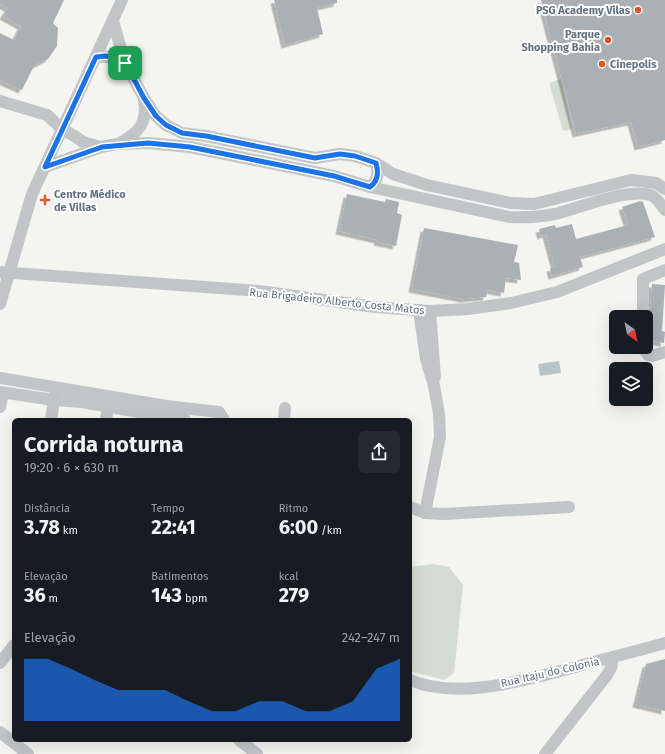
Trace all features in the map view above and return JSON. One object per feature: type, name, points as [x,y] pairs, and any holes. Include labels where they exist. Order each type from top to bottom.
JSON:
[{"type":"street","points":[[0,304],[4,273],[32,194],[122,0]]},
{"type":"street","points":[[113,21],[125,63],[144,98],[156,116],[166,125],[182,133],[206,136],[315,158],[340,154],[355,156],[376,163],[394,174],[427,185],[510,202],[534,204],[632,180],[656,183],[665,189]]},
{"type":"street","points":[[96,57],[113,57],[125,63]]},
{"type":"street","points":[[117,144],[128,138],[140,127],[146,112],[144,98]]},
{"type":"street","points":[[0,101],[48,115],[62,129],[84,142],[102,147]]},
{"type":"street","points":[[48,115],[70,110]]},
{"type":"street","points":[[70,110],[76,137]]},
{"type":"street","points":[[45,167],[102,147],[117,144],[148,143],[190,147],[334,176],[370,187],[509,217],[526,218],[553,214],[620,196],[641,193],[652,195],[660,202],[665,210]]},
{"type":"street","points":[[334,176],[332,168],[334,161],[340,154]]},
{"type":"street","points":[[370,187],[375,183],[377,176],[376,163]]},
{"type":"street","name":"Rua Brigadeiro Alberto Costa Matos","points":[[4,273],[259,291],[375,307],[425,311],[468,309],[557,292],[665,249]]},
{"type":"street","points":[[643,310],[642,279],[665,270]]},
{"type":"street","points":[[425,311],[436,370],[434,386],[439,414],[440,437],[425,513]]},
{"type":"street","points":[[647,354],[652,356],[665,352]]},
{"type":"street","points":[[0,378],[56,387],[108,406],[164,414],[219,412],[223,418]]},
{"type":"street","points":[[18,395],[23,382]]},
{"type":"street","points":[[51,418],[56,387]]},
{"type":"street","points":[[0,406],[1,393],[54,400],[82,397],[178,418]]},
{"type":"street","points":[[106,418],[108,406]]},
{"type":"street","points":[[284,418],[285,408]]},
{"type":"street","points":[[412,508],[425,513],[444,514],[569,507]]},
{"type":"street","name":"Rua Itaju do Colonia","points":[[412,680],[441,687],[475,687],[507,684],[665,643]]},
{"type":"street","points":[[0,663],[12,648]]},
{"type":"street","points":[[545,754],[607,675],[611,668],[613,657]]},
{"type":"street","points":[[0,732],[12,741]]},
{"type":"street","points":[[13,742],[28,754]]},
{"type":"street","points":[[242,742],[257,754]]},
{"type":"shaded area","points":[[561,79],[572,129],[563,131],[549,83]]},
{"type":"shaded area","points":[[559,361],[561,373],[540,376],[538,364]]},
{"type":"shaded area","points":[[433,564],[449,567],[463,585],[454,673],[444,680],[412,672],[412,567]]},
{"type":"building","points":[[0,0],[64,0],[53,23],[58,28],[57,46],[48,59],[34,66],[22,90],[0,80],[0,33],[14,40],[21,26],[3,16],[8,8],[0,4]]},
{"type":"building","points":[[274,0],[337,0],[337,3],[317,8],[323,34],[285,45]]},
{"type":"building","name":"Parque Shopping Bahia","points":[[541,0],[665,0],[665,140],[638,147],[631,122],[576,134]]},
{"type":"building","points":[[347,194],[385,202],[386,199],[399,202],[397,213],[402,215],[396,246],[377,242],[378,240],[339,231]]},
{"type":"building","points":[[640,201],[643,202],[655,237],[580,257],[583,267],[552,276],[550,268],[555,267],[546,234],[541,236],[539,229],[555,225],[556,228],[572,224],[576,239],[628,225],[622,207]]},
{"type":"building","points":[[424,228],[518,245],[514,262],[519,263],[521,280],[506,278],[504,293],[488,290],[486,297],[464,299],[412,289]]},
{"type":"building","points":[[652,284],[665,285],[662,331],[665,332],[664,343],[653,341],[653,310],[650,310]]},
{"type":"building","points":[[665,659],[665,711],[636,704],[646,664]]},
{"type":"place","name":"PSG Academy Vilas","points":[[638,10]]},
{"type":"place","name":"Parque Shopping Bahia","points":[[608,40]]},
{"type":"place","name":"Cinepolis","points":[[602,64]]},
{"type":"place","name":"Centro Médico de Villas","points":[[45,200]]},
{"type":"route","points":[[96,57],[113,57],[125,63],[144,98],[156,116],[166,125],[182,133],[206,136],[315,158],[340,154],[355,156],[376,163],[378,170],[375,183],[370,187],[334,176],[190,147],[148,143],[117,144],[102,147],[45,167],[71,108],[96,57]]}]
